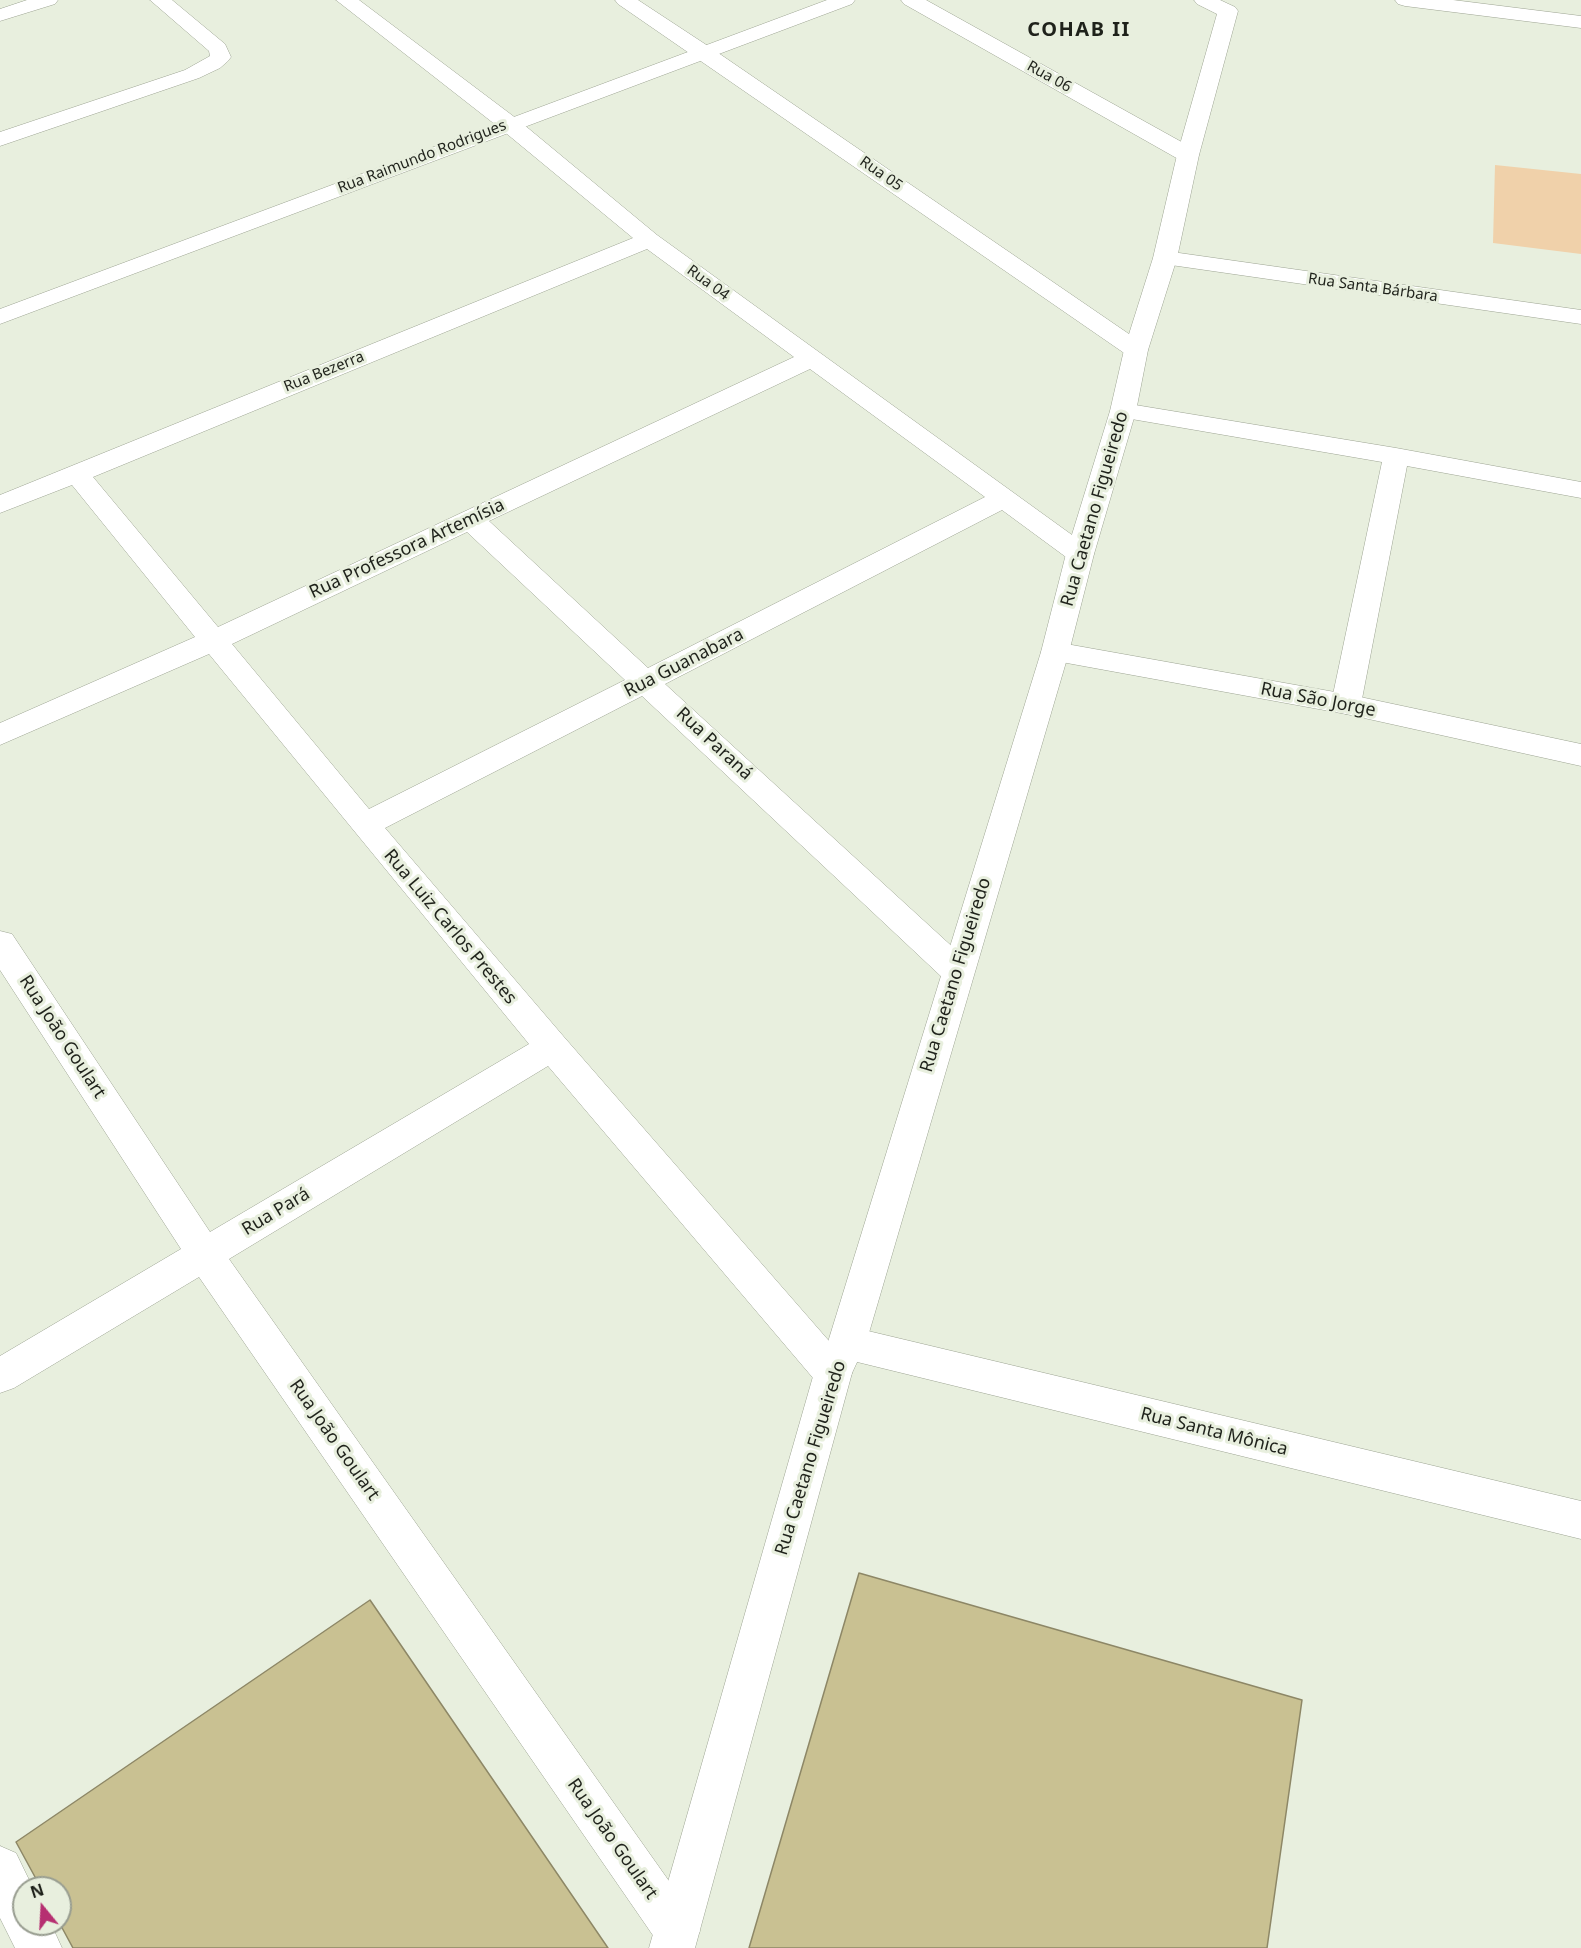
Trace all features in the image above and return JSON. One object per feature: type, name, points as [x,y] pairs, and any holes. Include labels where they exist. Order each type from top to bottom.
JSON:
[{"type":"street","points":[[0,15],[48,0]]},
{"type":"street","points":[[0,139],[192,74],[213,64],[221,57],[218,48],[160,0]]},
{"type":"street","name":"Rua 04","points":[[346,0],[509,124],[649,240],[1080,554]]},
{"type":"street","name":"Rua 05","points":[[625,0],[1136,350]]},
{"type":"street","name":"Rua Raimundo Rodrigues","points":[[0,317],[844,0]]},
{"type":"street","name":"Rua 06","points":[[911,0],[1188,155]]},
{"type":"street","points":[[1405,0],[1581,22]]},
{"type":"street","name":"Rua Caetano Figueiredo","points":[[674,1940],[840,1358],[1055,652],[1080,554],[1123,411],[1136,350],[1164,258],[1221,4]]},
{"type":"street","name":"Rua Bezerra","points":[[0,505],[649,240]]},
{"type":"street","name":"Rua Santa Bárbara","points":[[1164,258],[1581,317]]},
{"type":"street","name":"Rua Professora Artemísia","points":[[0,735],[215,640],[813,358]]},
{"type":"street","points":[[1123,411],[1396,456],[1581,490]]},
{"type":"street","points":[[1346,704],[1396,456]]},
{"type":"street","name":"Rua Luiz Carlos Prestes","points":[[76,473],[365,825],[552,1047],[840,1358]]},
{"type":"street","name":"Rua Guanabara","points":[[365,825],[1002,499]]},
{"type":"street","name":"Rua Paraná","points":[[470,519],[957,971]]},
{"type":"street","name":"Rua São Jorge","points":[[1055,652],[1346,704],[1581,755]]},
{"type":"street","name":"Rua João Goulart","points":[[0,943],[205,1255],[674,1940]]},
{"type":"street","name":"Rua Pará","points":[[0,1376],[552,1047]]},
{"type":"street","name":"Rua Santa Mônica","points":[[840,1358],[1581,1520]]},
{"type":"street","points":[[0,1869],[12,1894]]},
{"type":"shaded area","points":[[1495,165],[1581,174],[1581,254],[1493,243]]},
{"type":"building","points":[[859,1573],[1302,1700],[1267,1948],[749,1948]]},
{"type":"building","points":[[370,1600],[608,1948],[73,1948],[66,1936],[72,1936],[72,1876],[34,1876],[16,1842]]},
{"type":"district","name":"COHAB II","points":[[1079,30]]}]
